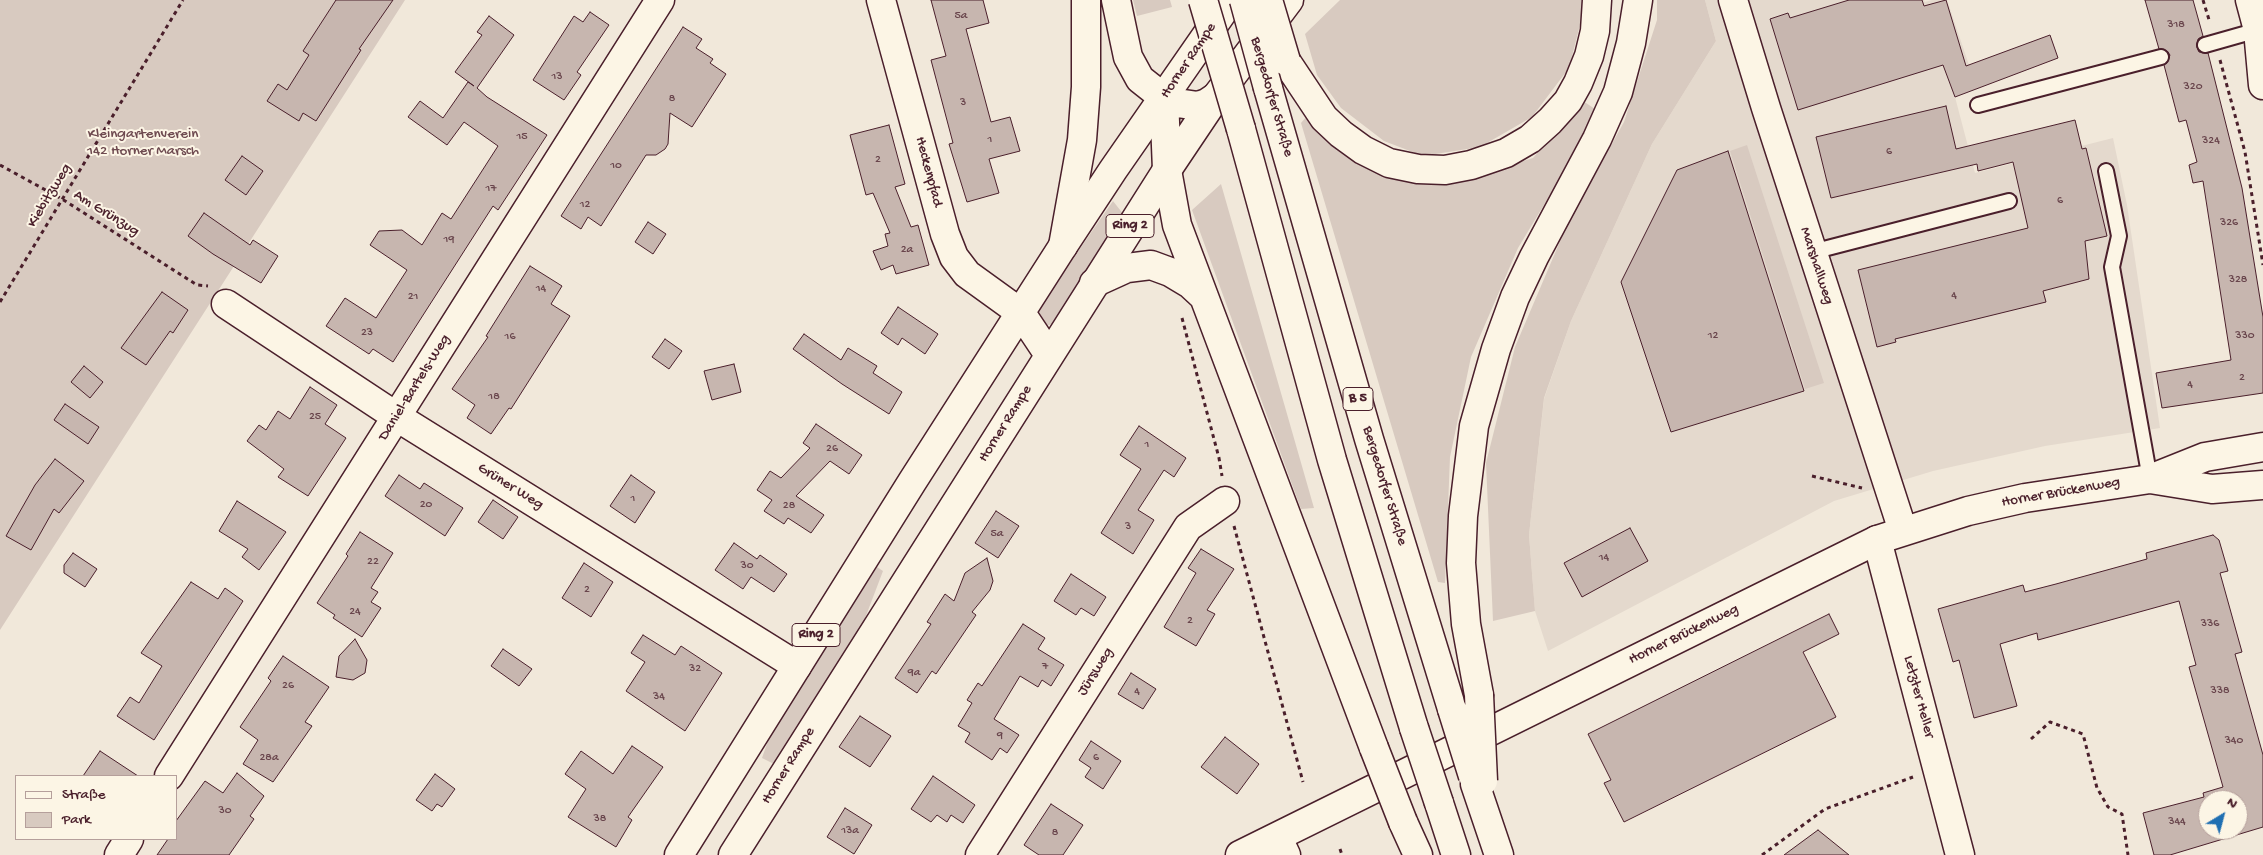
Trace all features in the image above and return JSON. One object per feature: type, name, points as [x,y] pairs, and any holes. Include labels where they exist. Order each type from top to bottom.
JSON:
[{"type":"main road","name":"Daniel-Bartels-Weg","points":[[170,775],[660,0]]},
{"type":"main road","name":"Heckenpfad","points":[[881,0],[944,234],[954,257],[967,274],[1021,313]]},
{"type":"main road","points":[[1064,246],[1082,140],[1086,87],[1086,0]]},
{"type":"main road","points":[[1116,0],[1131,65],[1140,80],[1164,98],[1186,105],[1198,106],[1207,104],[1216,97]]},
{"type":"main road","points":[[1203,0],[1241,129],[1332,460],[1414,728],[1456,855]]},
{"type":"main road","name":"Horner Rampe","points":[[679,855],[1113,170],[1232,0]]},
{"type":"main road","name":"Bergedorfer Straße","points":[[1244,0],[1369,439],[1452,709],[1479,782]]},
{"type":"main road","points":[[1268,0],[1286,61],[1324,118],[1341,134],[1363,150],[1389,163],[1418,169],[1445,170],[1471,165],[1506,153],[1530,139],[1568,101],[1589,56],[1595,31],[1597,0]]},
{"type":"main road","name":"Horner Rampe","points":[[733,855],[1094,282],[1216,97],[1289,0]]},
{"type":"main road","points":[[1499,855],[1484,810],[1479,782],[1479,695],[1466,624],[1461,563],[1463,516],[1474,426],[1496,349],[1515,297],[1618,92],[1631,43],[1638,0]]},
{"type":"main road","name":"Marshallweg","points":[[1733,0],[1812,252],[1903,531]]},
{"type":"main road","points":[[2250,0],[2261,36],[2263,85]]},
{"type":"main road","points":[[1164,98],[1167,170],[1177,225],[1374,748],[1418,855]]},
{"type":"main road","points":[[1094,282],[1127,268],[1151,265],[1170,272],[1190,284],[1205,298]]},
{"type":"main road","name":"Grüner Weg","points":[[226,304],[397,417],[797,666]]},
{"type":"main road","points":[[1021,313],[1049,355]]},
{"type":"main road","name":"Horner Brückenweg","points":[[1240,855],[1282,846],[1878,540],[1968,511],[2025,498],[2150,479],[2205,457],[2263,448]]},
{"type":"main road","name":"Horner Brückenweg","points":[[2150,479],[2212,489],[2263,485]]},
{"type":"main road","name":"Jürsweg","points":[[980,855],[1188,527],[1225,501]]},
{"type":"main road","name":"Letzter Heller","points":[[1878,540],[1960,855]]},
{"type":"main road","points":[[119,855],[128,840]]},
{"type":"lane","points":[[2210,43],[2261,36]]},
{"type":"lane","points":[[1978,105],[2161,57]]},
{"type":"lane","points":[[2106,171],[2119,236],[2112,268],[2150,479]]},
{"type":"lane","points":[[1812,252],[2009,201]]},
{"type":"path","name":"Kiebitzweg","points":[[0,302],[184,0]]},
{"type":"path","points":[[2203,0],[2210,43],[2245,152],[2263,265]]},
{"type":"path","name":"Am Grünzug","points":[[0,165],[62,199],[197,284]]},
{"type":"path","points":[[1812,476],[1890,495]]},
{"type":"path","points":[[2031,739],[2050,722],[2083,734],[2097,788],[2108,807],[2122,814],[2128,855]]},
{"type":"path","points":[[1762,855],[1826,809],[1937,768]]},
{"type":"path","points":[[1340,849],[1342,855]]},
{"type":"shaded area","points":[[1705,0],[1924,0],[1925,2],[1947,0],[1969,65],[1947,74],[1975,173],[2113,138],[2127,205],[2160,428],[2045,446],[1933,471],[1834,501],[1548,651],[1535,611],[1529,535],[1544,399],[1571,321],[1652,144],[1716,41]]},
{"type":"green space","name":"Kleingartenverein 142 Horner Marsch","points":[[0,0],[405,0],[0,630]]},
{"type":"green space","points":[[1133,0],[1170,0],[1172,7],[1137,16]]},
{"type":"green space","points":[[1340,0],[1583,0],[1584,9],[1569,68],[1532,117],[1480,147],[1423,156],[1384,141],[1341,108],[1317,75],[1305,34]]},
{"type":"green space","points":[[1657,0],[1705,0],[1716,41],[1652,144],[1571,321],[1544,398],[1529,535],[1535,611],[1493,621],[1486,463],[1515,347],[1567,225],[1624,122],[1657,20]]},
{"type":"green space","points":[[1583,101],[1595,109],[1580,145],[1518,248],[1471,357],[1450,457],[1445,583],[1438,582],[1301,123],[1307,116],[1334,147],[1388,178],[1455,182],[1533,158]]},
{"type":"green space","points":[[1747,145],[1824,383],[1805,389],[1730,151]]},
{"type":"green space","points":[[1221,184],[1314,508],[1301,509],[1192,210]]},
{"type":"green space","points":[[1113,201],[1124,215],[1052,324],[1046,326],[1036,312]]},
{"type":"green space","points":[[877,567],[883,571],[864,621],[774,764],[762,758],[770,735]]},
{"type":"building","points":[[336,0],[393,0],[359,49],[361,50],[316,121],[303,113],[299,121],[267,101],[278,84],[287,90],[309,55],[303,51]]},
{"type":"building","points":[[931,0],[983,0],[989,23],[966,29],[991,122],[1010,117],[1020,151],[989,159],[999,193],[967,202],[949,144],[953,143],[931,60],[946,56]]},
{"type":"building","points":[[1849,0],[1922,0],[1924,6],[1946,0],[1966,66],[2050,35],[2058,58],[1955,97],[1943,65],[1798,110],[1770,19],[1788,13],[1790,18]]},
{"type":"building","points":[[2145,0],[2193,0],[2203,36],[2198,39],[2197,47],[2199,52],[2208,53],[2242,188],[2263,317],[2263,393],[2162,408],[2156,373],[2231,360],[2203,181],[2193,183],[2189,165],[2197,162],[2186,120],[2179,122],[2164,65],[2167,63],[2170,55],[2167,51],[2159,49]]},
{"type":"building","points":[[590,12],[609,25],[577,72],[581,75],[564,100],[533,80],[574,16],[583,22]]},
{"type":"building","points":[[489,16],[514,35],[477,88],[487,97],[547,135],[498,210],[493,206],[393,362],[373,349],[369,354],[326,326],[345,298],[376,318],[407,270],[370,245],[379,231],[402,230],[422,245],[442,213],[451,219],[498,146],[464,122],[447,145],[408,117],[420,101],[443,118],[468,82],[474,86],[455,72],[482,35],[477,32]]},
{"type":"building","points":[[683,27],[702,39],[696,48],[713,59],[710,63],[726,74],[692,127],[670,113],[668,144],[665,149],[656,155],[646,155],[601,226],[588,217],[581,229],[561,216]]},
{"type":"building","points":[[1946,106],[1956,149],[2075,120],[2082,149],[2086,148],[2107,236],[2085,241],[2089,279],[2043,291],[2046,302],[1895,339],[1896,342],[1877,347],[1858,270],[2028,228],[2013,162],[1978,171],[1977,164],[1831,198],[1816,137]]},
{"type":"building","points":[[889,125],[905,184],[895,187],[911,227],[918,225],[929,265],[896,274],[893,265],[881,270],[873,251],[888,246],[885,234],[890,233],[873,193],[866,195],[850,135]]},
{"type":"building","points":[[1728,151],[1804,391],[1671,432],[1621,282],[1677,170]]},
{"type":"building","points":[[242,156],[263,171],[246,195],[225,180]]},
{"type":"building","points":[[204,213],[250,245],[253,240],[278,256],[261,283],[213,254],[188,236]]},
{"type":"building","points":[[648,222],[666,234],[653,254],[635,242]]},
{"type":"building","points":[[530,266],[562,286],[551,304],[570,316],[511,409],[509,408],[491,434],[467,418],[475,405],[452,389],[488,337],[486,336]]},
{"type":"building","points":[[162,292],[188,310],[173,333],[170,331],[146,365],[121,348]]},
{"type":"building","points":[[898,307],[938,334],[925,354],[902,338],[898,345],[881,333]]},
{"type":"building","points":[[804,334],[841,360],[848,348],[877,366],[873,373],[902,392],[889,414],[842,384],[793,349]]},
{"type":"building","points":[[665,339],[682,351],[669,369],[652,357]]},
{"type":"building","points":[[734,364],[741,392],[712,400],[704,371]]},
{"type":"building","points":[[84,366],[103,382],[90,398],[71,382]]},
{"type":"building","points":[[310,387],[337,405],[325,424],[346,438],[308,496],[278,477],[284,469],[247,441],[259,425],[266,430],[278,411],[290,419]]},
{"type":"building","points":[[65,404],[99,427],[88,444],[54,420]]},
{"type":"building","points":[[816,424],[862,455],[849,474],[830,461],[796,496],[824,515],[811,533],[788,518],[784,524],[764,511],[772,500],[757,490],[770,471],[781,478],[810,448],[803,443]]},
{"type":"building","points":[[1139,426],[1186,458],[1174,477],[1164,470],[1138,510],[1154,520],[1133,554],[1101,533],[1141,469],[1120,455]]},
{"type":"building","points":[[55,459],[84,481],[59,513],[54,509],[31,550],[6,536],[35,485]]},
{"type":"building","points":[[399,475],[420,489],[424,483],[463,508],[445,536],[385,496]]},
{"type":"building","points":[[631,475],[655,492],[635,523],[610,506]]},
{"type":"building","points":[[493,500],[518,517],[503,539],[478,522]]},
{"type":"building","points":[[237,501],[286,532],[259,570],[242,557],[248,549],[219,531]]},
{"type":"building","points":[[996,511],[1019,526],[998,558],[975,543]]},
{"type":"building","points":[[1630,528],[1648,561],[1582,597],[1564,563]]},
{"type":"building","points":[[360,532],[393,553],[371,588],[378,592],[371,602],[381,608],[362,637],[333,618],[335,615],[317,603],[348,556],[346,554]]},
{"type":"building","points":[[2213,535],[2219,540],[2228,571],[2220,573],[2242,652],[2235,654],[2263,755],[2263,827],[2248,832],[2248,790],[2213,790],[2223,787],[2189,667],[2196,665],[2179,601],[2038,640],[2037,633],[2000,644],[2017,706],[1974,718],[1959,660],[1953,662],[1938,609],[2023,585],[2025,592],[2147,559],[2146,553]]},
{"type":"building","points":[[734,543],[757,559],[760,555],[787,574],[774,592],[751,577],[743,589],[715,570]]},
{"type":"building","points":[[1201,549],[1234,569],[1207,610],[1215,614],[1196,646],[1164,627],[1196,573],[1188,568]]},
{"type":"building","points":[[73,553],[97,569],[85,587],[64,573],[64,565]]},
{"type":"building","points":[[987,558],[993,581],[990,590],[972,612],[976,615],[936,674],[932,671],[917,693],[895,678],[931,624],[927,622],[945,594],[954,601],[965,573]]},
{"type":"building","points":[[584,563],[613,582],[591,617],[562,598]]},
{"type":"building","points":[[1071,574],[1106,597],[1094,616],[1081,608],[1076,615],[1054,601]]},
{"type":"building","points":[[191,582],[218,599],[225,588],[243,601],[154,740],[117,716],[130,697],[139,703],[162,666],[141,653]]},
{"type":"building","points":[[1829,614],[1839,634],[1803,652],[1836,717],[1624,822],[1604,783],[1611,780],[1588,734]]},
{"type":"building","points":[[1023,624],[1045,638],[1038,649],[1064,665],[1051,686],[1042,680],[1038,687],[1020,676],[994,719],[1019,735],[1007,753],[1000,748],[992,760],[965,742],[970,733],[958,726],[972,703],[967,700],[978,683],[982,686]]},
{"type":"building","points":[[643,635],[675,655],[681,646],[722,673],[685,731],[626,691],[645,662],[631,653]]},
{"type":"building","points":[[355,639],[367,660],[365,673],[353,680],[336,677],[339,656]]},
{"type":"building","points":[[503,649],[532,669],[519,686],[491,666]]},
{"type":"building","points":[[283,656],[329,687],[305,722],[312,726],[273,782],[243,764],[258,740],[240,727],[271,681],[268,678]]},
{"type":"building","points":[[1131,673],[1156,689],[1143,709],[1118,694]]},
{"type":"building","points":[[860,716],[891,736],[870,767],[839,747]]},
{"type":"building","points":[[1225,737],[1259,764],[1237,794],[1201,767]]},
{"type":"building","points":[[1091,741],[1121,761],[1103,789],[1085,777],[1091,768],[1079,760]]},
{"type":"building","points":[[632,746],[663,767],[628,817],[632,820],[616,847],[568,817],[586,789],[565,774],[581,751],[613,774]]},
{"type":"building","points":[[100,751],[136,775],[84,775]]},
{"type":"building","points":[[237,773],[264,796],[250,816],[254,819],[229,855],[157,855],[167,840],[178,840],[178,818],[205,781],[223,793]]},
{"type":"building","points":[[435,774],[455,789],[442,807],[437,804],[432,811],[416,800]]},
{"type":"building","points":[[933,776],[975,805],[963,823],[951,815],[947,822],[937,815],[931,822],[911,809]]},
{"type":"building","points":[[2198,799],[2198,840],[2220,840],[2170,855],[2154,855],[2143,813]]},
{"type":"building","points":[[1051,804],[1083,825],[1063,855],[1039,855],[1024,845]]},
{"type":"building","points":[[845,808],[872,825],[854,854],[827,837]]},
{"type":"building","points":[[1818,830],[1849,855],[1784,855]]}]
